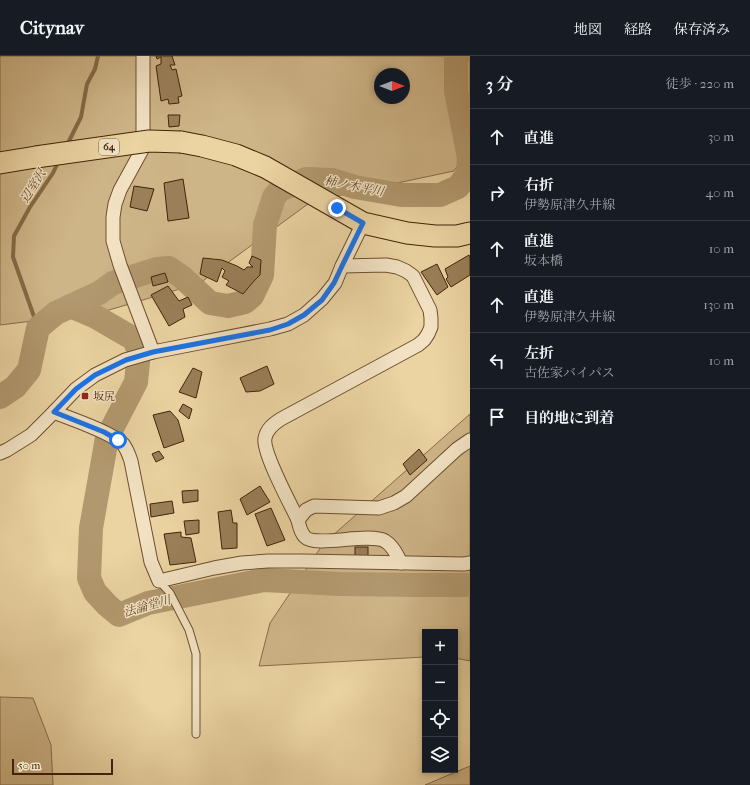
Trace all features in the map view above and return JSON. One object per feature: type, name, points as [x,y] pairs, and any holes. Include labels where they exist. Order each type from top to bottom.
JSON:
[{"type":"main road","name":"64","points":[[0,163],[149,141],[181,142],[236,155],[265,167],[363,223],[407,233],[435,236],[456,236],[470,233]]},
{"type":"street","points":[[144,56],[143,148],[120,190],[115,204],[113,217],[113,241],[120,265],[153,352]]},
{"type":"street","points":[[0,453],[31,435],[76,389],[90,378],[126,360],[153,352],[270,330],[288,324],[304,315],[322,300],[334,283],[363,223]]},
{"type":"street","points":[[342,266],[397,266],[413,276],[430,310],[431,326],[428,334],[418,345],[274,424],[268,431],[264,440],[267,456],[298,520],[301,530],[310,540],[320,541],[374,538],[383,541],[392,547],[401,563]]},
{"type":"street","points":[[54,412],[104,432],[122,443],[127,450],[131,461],[151,562],[159,582],[214,568],[242,563],[268,561],[470,563]]},
{"type":"street","points":[[298,520],[306,510],[314,506],[379,508],[394,503],[406,496],[457,449],[470,440]]},
{"type":"lane","points":[[159,582],[170,593],[189,630],[196,654],[196,734]]},
{"type":"shaded area","points":[[0,56],[470,56],[470,148],[454,171],[312,201],[200,283],[99,313],[0,325]]},
{"type":"shaded area","points":[[470,414],[470,661],[458,659],[458,629],[422,629],[422,657],[259,666],[270,623],[323,544]]},
{"type":"shaded area","points":[[0,697],[33,698],[51,745],[53,785],[0,785]]},
{"type":"shaded area","points":[[470,766],[470,785],[425,785],[453,773],[458,773],[458,771]]},
{"type":"building","points":[[156,56],[172,56],[175,65],[170,65],[172,70],[176,69],[182,96],[178,97],[179,103],[169,104],[168,99],[161,101],[156,66],[161,64],[161,57],[157,59]]},
{"type":"building","points":[[168,115],[180,115],[179,126],[169,127]]},
{"type":"building","points":[[183,179],[189,218],[168,221],[164,183]]},
{"type":"building","points":[[134,186],[154,189],[147,211],[130,207]]},
{"type":"building","points":[[469,255],[470,275],[451,287],[446,279],[448,277],[445,269]]},
{"type":"building","points":[[252,256],[261,260],[260,275],[243,294],[226,285],[229,281],[222,277],[225,271],[222,268],[217,282],[200,274],[203,258],[222,260],[244,270],[247,267],[253,267],[249,263]]},
{"type":"building","points":[[437,264],[448,287],[437,295],[421,272]]},
{"type":"building","points":[[165,273],[168,282],[153,286],[151,277]]},
{"type":"building","points":[[168,286],[179,301],[188,297],[192,305],[183,309],[185,317],[169,326],[151,295]]},
{"type":"building","points":[[267,366],[274,384],[260,391],[246,392],[240,378]]},
{"type":"building","points":[[193,368],[202,372],[196,398],[179,392]]},
{"type":"building","points":[[183,404],[192,409],[189,419],[179,411]]},
{"type":"building","points":[[170,411],[178,420],[184,441],[164,448],[153,415]]},
{"type":"building","points":[[419,449],[427,460],[410,475],[403,464]]},
{"type":"building","points":[[159,451],[164,458],[156,462],[152,454]]},
{"type":"building","points":[[260,486],[270,502],[247,515],[240,499]]},
{"type":"building","points":[[198,490],[198,501],[183,503],[182,491]]},
{"type":"building","points":[[172,501],[174,513],[151,517],[150,504]]},
{"type":"building","points":[[271,508],[285,540],[267,546],[255,514]]},
{"type":"building","points":[[231,510],[233,523],[237,523],[237,548],[222,549],[218,512]]},
{"type":"building","points":[[199,520],[199,533],[186,535],[184,521]]},
{"type":"building","points":[[181,532],[181,537],[191,538],[196,562],[170,565],[164,534]]},
{"type":"building","points":[[355,547],[368,547],[368,557],[355,557]]},
{"type":"waterway","name":"辺室沢","points":[[67,145],[81,117],[87,84],[95,69],[98,56]]},
{"type":"waterway","name":"柿ノ木平川","points":[[0,397],[15,387],[29,370],[38,328],[56,313],[99,293],[113,283],[157,269],[169,268],[182,277],[210,303],[228,306],[245,302],[252,296],[262,275],[265,225],[274,197],[280,190],[306,179],[332,180],[355,187],[401,195],[440,195],[458,187],[468,174],[469,158],[456,91],[456,59],[458,56]]},
{"type":"waterway","name":"辺室沢","points":[[38,328],[13,257],[14,236],[30,207],[53,173],[59,160]]},
{"type":"waterway","name":"法論堂川","points":[[70,306],[96,317],[134,339],[139,352],[136,382],[107,438],[91,528],[89,578],[95,592],[119,615],[148,603],[264,580],[340,584],[470,585]]},
{"type":"place","name":"坂尻","points":[[85,396]]},
{"type":"route","points":[[118,440],[104,432],[54,412],[76,389],[95,375],[126,360],[153,352],[270,330],[288,324],[304,315],[322,300],[334,283],[363,223],[337,208]]}]
